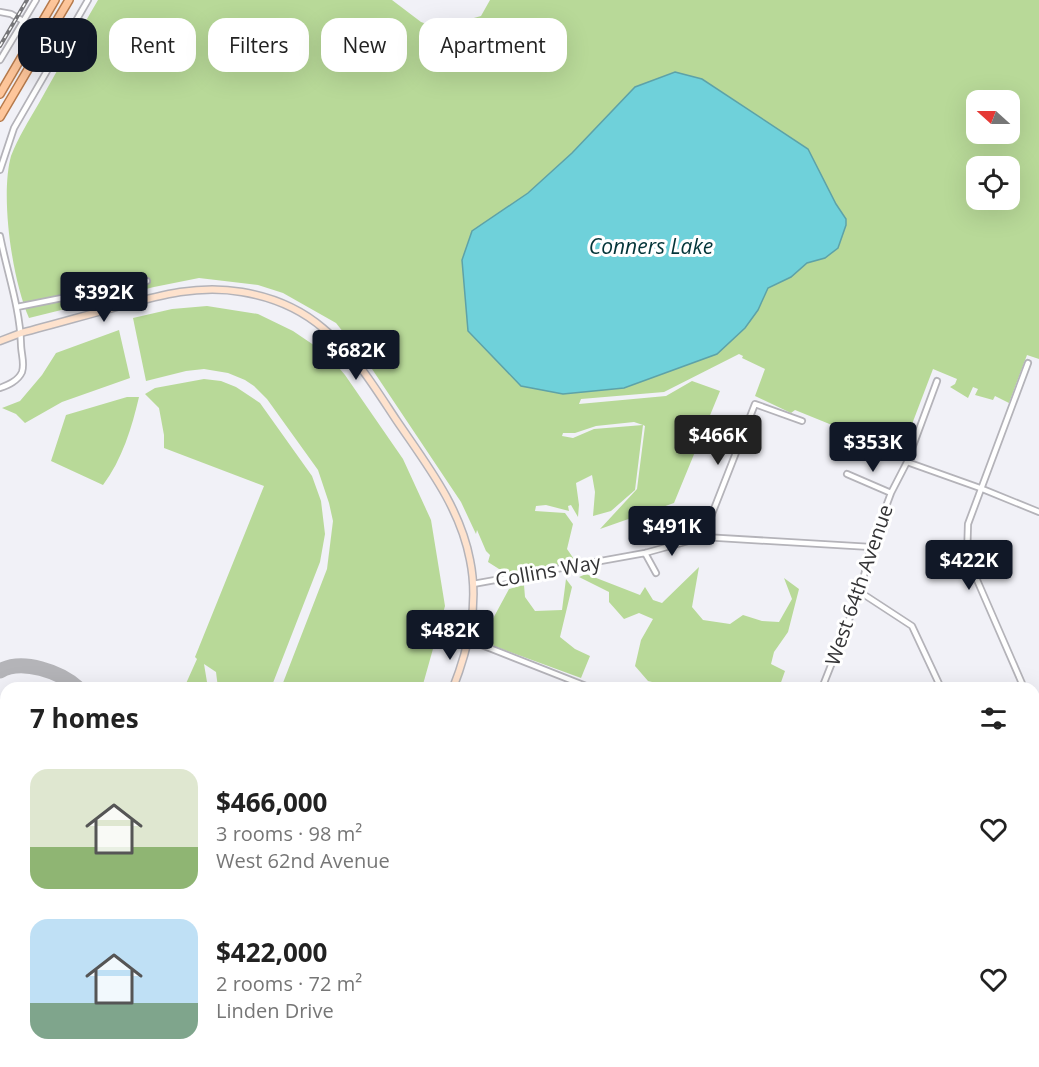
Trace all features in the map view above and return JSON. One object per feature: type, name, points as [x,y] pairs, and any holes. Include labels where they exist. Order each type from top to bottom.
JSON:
[{"type":"main road","points":[[0,94],[55,0]]},
{"type":"main road","points":[[0,117],[69,0]]},
{"type":"main road","points":[[0,341],[21,333],[166,294],[201,289],[251,294],[291,307],[323,327],[358,363],[436,479],[449,500],[461,529],[470,559],[473,584],[469,640],[455,682]]},
{"type":"street","points":[[25,18],[36,0]]},
{"type":"street","points":[[0,170],[14,128],[88,0]]},
{"type":"street","points":[[0,12],[18,18]]},
{"type":"street","points":[[0,60],[18,29]]},
{"type":"street","points":[[0,236],[17,307],[24,360],[22,371],[14,381],[0,388]]},
{"type":"street","points":[[17,307],[147,280]]},
{"type":"street","points":[[1021,682],[967,557],[968,524],[1028,363]]},
{"type":"street","name":"West 64th Avenue","points":[[825,682],[860,592],[871,547],[891,493],[907,462],[937,381]]},
{"type":"street","points":[[703,537],[755,404],[802,421]]},
{"type":"street","points":[[907,462],[1039,512]]},
{"type":"street","points":[[847,474],[891,493]]},
{"type":"street","name":"Collins Way","points":[[473,584],[645,552],[703,537],[871,547]]},
{"type":"street","points":[[645,552],[656,573]]},
{"type":"street","points":[[860,592],[912,626],[938,682]]},
{"type":"street","points":[[469,640],[576,682]]},
{"type":"green space","points":[[98,0],[392,0],[419,20],[419,72],[567,72],[567,18],[474,18],[481,16],[490,0],[1039,0],[1039,359],[1027,355],[1009,403],[995,396],[993,400],[975,395],[978,389],[973,387],[968,398],[950,387],[957,379],[933,369],[901,453],[795,410],[791,413],[755,396],[765,369],[742,358],[743,356],[739,354],[664,392],[581,399],[579,404],[666,396],[692,381],[720,391],[674,503],[600,529],[637,489],[645,426],[643,425],[635,490],[611,511],[593,516],[595,492],[592,475],[576,483],[578,517],[571,505],[568,506],[569,511],[546,505],[536,506],[535,511],[565,513],[573,524],[567,549],[576,562],[510,576],[488,562],[490,555],[477,530],[476,534],[461,502],[370,366],[336,323],[283,293],[258,285],[199,278],[29,318],[17,282],[7,215],[8,173],[11,156],[57,72],[97,72],[97,18],[88,18]],"holes":[[[634,422],[643,425],[594,429],[573,438],[562,436],[563,433],[575,433],[596,426]]]},
{"type":"green space","points":[[207,306],[258,314],[293,331],[327,354],[345,375],[403,459],[431,520],[445,606],[424,682],[283,682],[327,569],[333,521],[329,503],[318,470],[267,399],[245,380],[228,373],[204,369],[146,381],[133,318],[172,309]]},
{"type":"green space","points":[[119,330],[130,378],[62,402],[25,423],[16,414],[2,408],[20,401],[42,375],[56,353]]},
{"type":"green space","points":[[204,379],[221,381],[236,387],[260,403],[312,476],[321,501],[325,534],[320,562],[273,682],[217,682],[216,672],[204,664],[207,682],[187,682],[264,486],[164,448],[159,408],[145,394],[155,388]]},
{"type":"green space","points":[[127,397],[139,397],[126,443],[103,485],[51,461],[66,415]]},
{"type":"green space","points":[[699,567],[692,607],[703,620],[730,624],[743,615],[762,621],[779,622],[792,599],[784,578],[799,589],[788,632],[774,652],[771,664],[785,671],[781,682],[648,681],[635,666],[641,640],[653,619],[639,613],[624,619],[609,602],[609,592],[579,577],[586,574],[640,595],[645,587],[653,600],[662,603]]},
{"type":"green space","points":[[566,579],[572,587],[560,637],[575,649],[590,656],[581,678],[483,642],[509,589],[524,585],[525,597],[535,611],[562,610]]},
{"type":"water","name":"Conners Lake","points":[[675,72],[702,79],[808,149],[846,219],[838,248],[825,258],[807,263],[791,277],[768,288],[758,310],[745,328],[717,354],[624,388],[563,394],[521,386],[468,331],[462,260],[472,231],[528,193],[572,153],[635,87]]},
{"type":"taxiway","points":[[0,671],[9,667],[30,666],[52,672],[71,682]]},
{"type":"railway","points":[[0,46],[27,0]]}]
